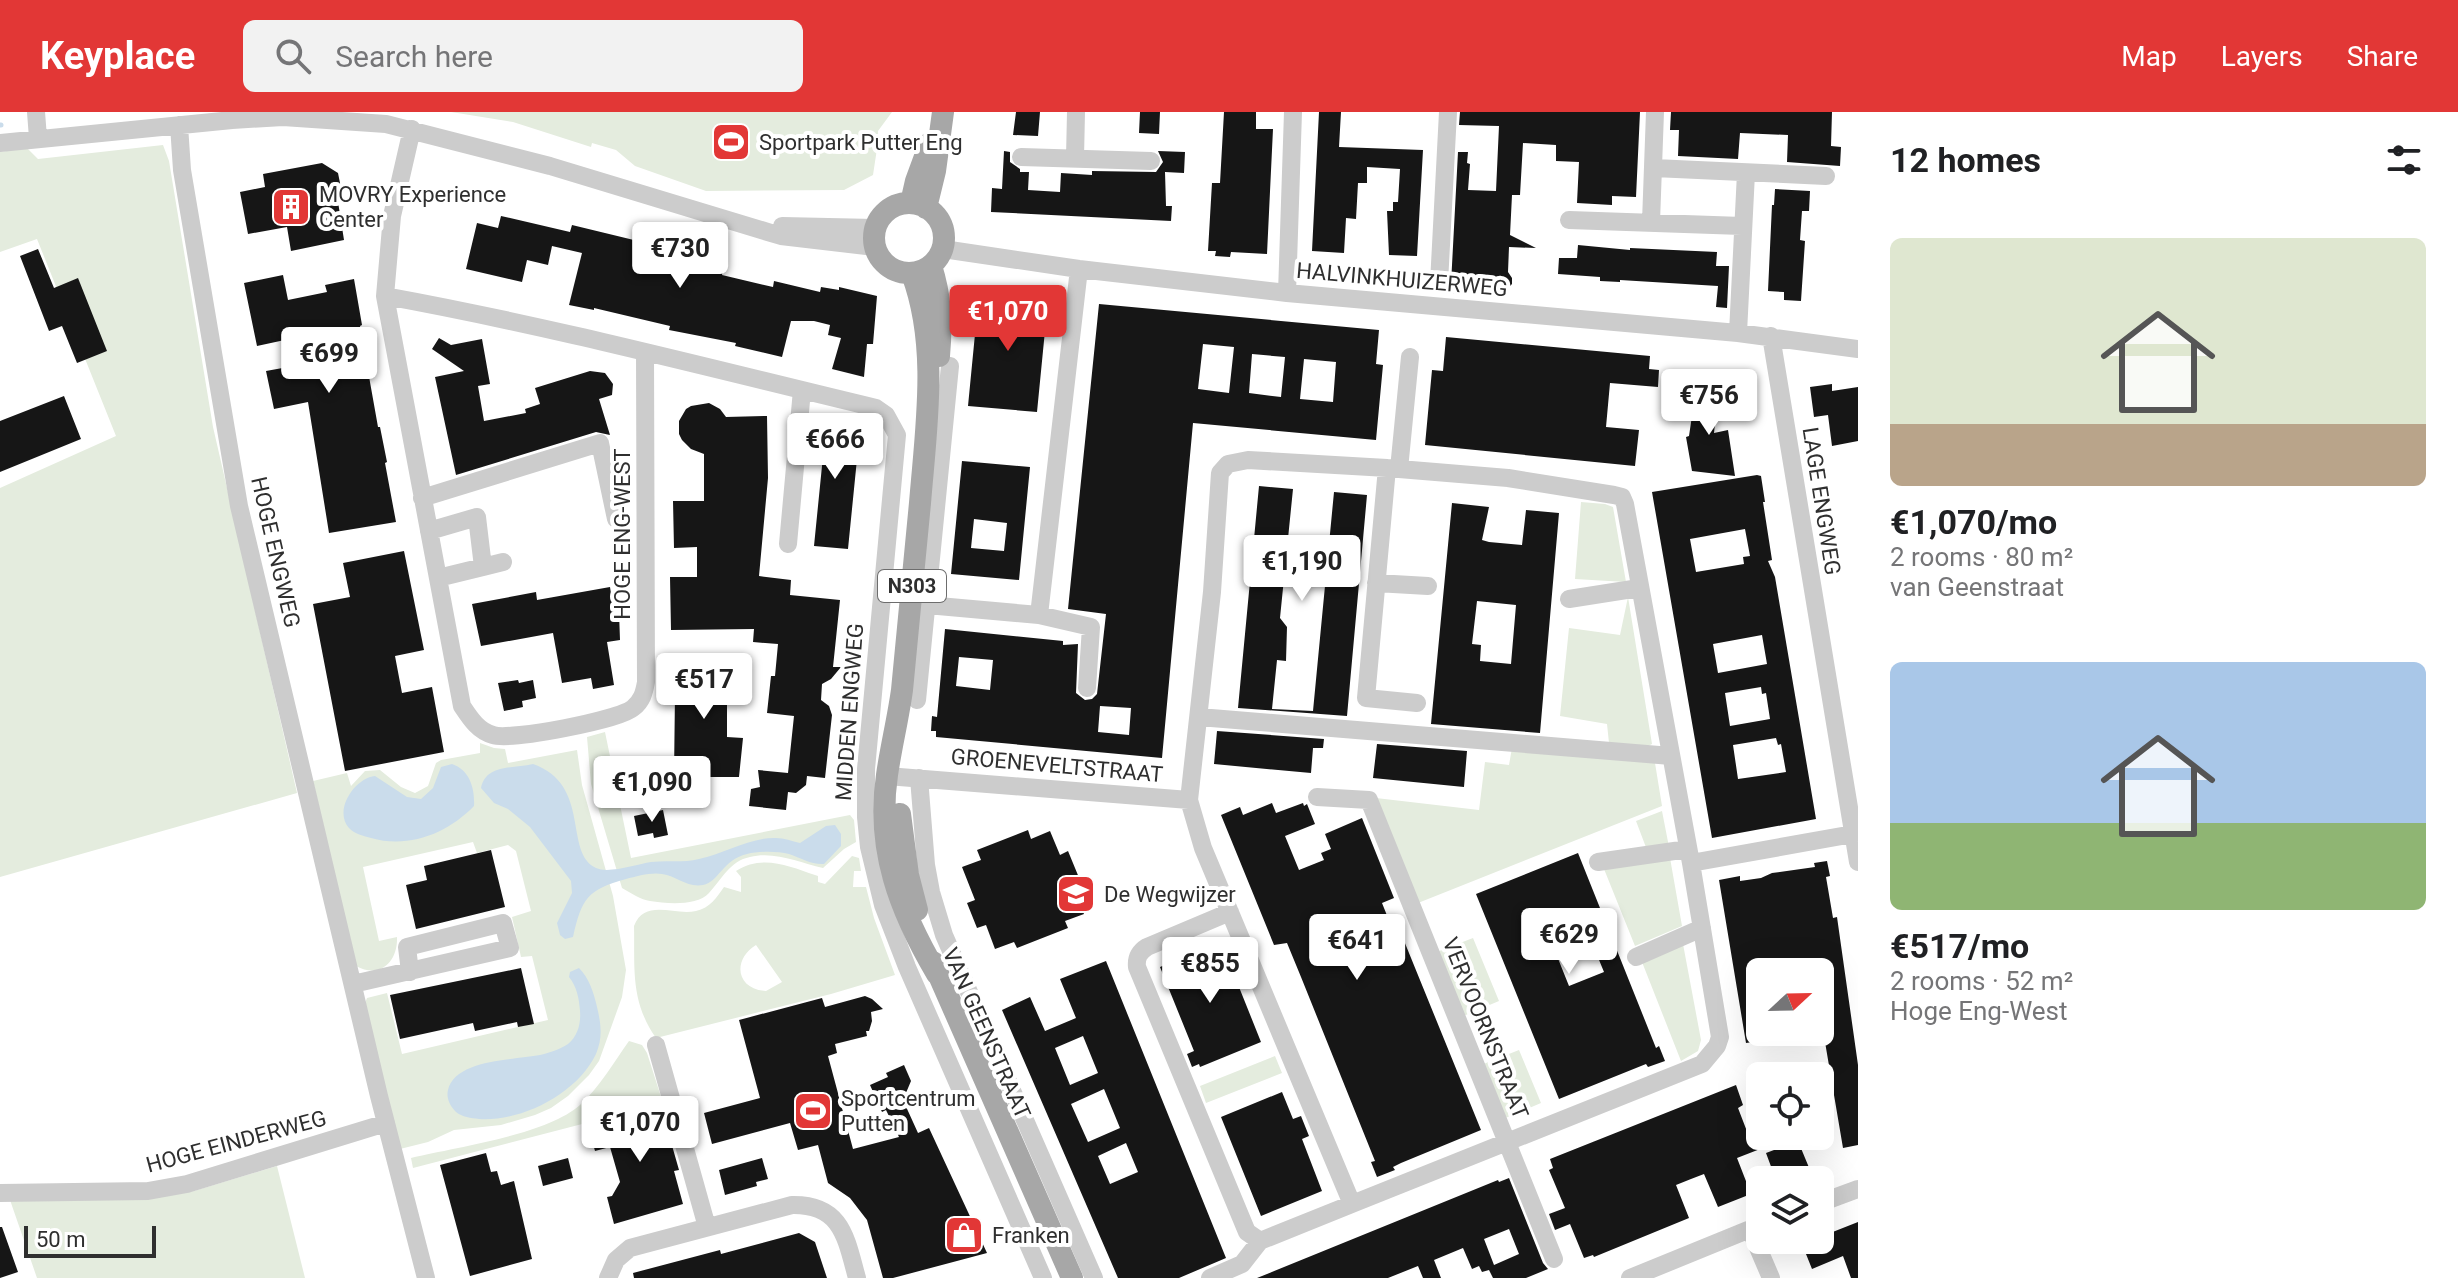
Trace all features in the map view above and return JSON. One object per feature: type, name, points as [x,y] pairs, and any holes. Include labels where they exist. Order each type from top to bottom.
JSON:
[{"type":"main road","points":[[929,263],[898,272],[884,263],[875,237],[881,215],[892,207],[898,204],[919,206],[935,171],[942,112]]},
{"type":"main road","name":"N303","points":[[919,206],[940,221],[944,235],[929,263]]},
{"type":"main road","name":"VAN GEENSTRAAT","points":[[929,263],[939,289],[942,322],[925,448],[918,604],[897,725],[901,777],[885,807],[892,876],[917,940],[937,974],[1072,1278]]},
{"type":"street","points":[[36,112],[38,138]]},
{"type":"street","points":[[1075,158],[1076,112]]},
{"type":"street","points":[[1287,293],[1293,112]]},
{"type":"street","points":[[1439,283],[1448,112]]},
{"type":"street","points":[[1651,222],[1655,112]]},
{"type":"street","points":[[0,143],[283,117],[386,124],[550,166],[748,226],[875,237]]},
{"type":"street","name":"HOGE ENGWEG","points":[[179,125],[185,184],[239,506],[426,1278]]},
{"type":"street","name":"HOGE ENG-WEST","points":[[412,129],[392,216],[385,296],[462,706],[474,724],[493,736],[521,736],[614,717],[630,711],[643,698],[646,682],[645,352]]},
{"type":"street","points":[[1021,157],[1151,161]]},
{"type":"street","points":[[1654,168],[1826,176]]},
{"type":"street","points":[[1738,333],[1746,173]]},
{"type":"street","points":[[1569,220],[1742,226]]},
{"type":"street","name":"HALVINKHUIZERWEG","points":[[929,263],[1079,269],[1287,293],[1771,336],[1858,349]]},
{"type":"street","points":[[1039,615],[1079,269]]},
{"type":"street","points":[[385,296],[478,313],[645,352]]},
{"type":"street","name":"LAGE ENGWEG","points":[[1771,336],[1858,862]]},
{"type":"street","name":"MIDDEN ENGWEG","points":[[645,352],[876,408],[886,415],[897,435],[866,769],[869,847],[883,905],[907,967],[1043,1278]]},
{"type":"street","points":[[1361,731],[1376,583],[1410,357]]},
{"type":"street","name":"VAN GEENSTRAAT","points":[[917,700],[918,604],[950,366]]},
{"type":"street","points":[[788,544],[802,390]]},
{"type":"street","points":[[422,498],[600,443],[616,519]]},
{"type":"street","name":"GROENEVELTSTRAAT","points":[[901,777],[1189,800],[1212,592],[1220,473],[1228,464],[1248,460],[1508,478],[1622,497],[1689,856]]},
{"type":"street","points":[[429,531],[477,517],[483,567]]},
{"type":"street","points":[[438,578],[503,562]]},
{"type":"street","points":[[1376,583],[1428,586]]},
{"type":"street","points":[[1569,599],[1639,588]]},
{"type":"street","points":[[918,604],[1039,615],[1091,627],[1087,688]]},
{"type":"street","points":[[1366,698],[1417,703]]},
{"type":"street","points":[[1199,717],[1671,756]]},
{"type":"street","name":"VAN GEENSTRAAT","points":[[901,777],[944,935],[1094,1278]]},
{"type":"street","name":"VERVOORNSTRAAT","points":[[1317,797],[1369,800],[1554,1259]]},
{"type":"street","points":[[1189,800],[1203,848],[1352,1204]]},
{"type":"street","points":[[1598,862],[1689,856],[1853,834]]},
{"type":"street","name":"VERVOORNSTRAAT","points":[[1260,1241],[1702,1064],[1717,1046],[1720,1037],[1689,856]]},
{"type":"street","points":[[1210,1278],[1242,1264],[1260,1241],[1247,1232],[1137,961],[1147,947],[1230,912]]},
{"type":"street","points":[[353,984],[410,972],[510,948],[503,923],[407,947],[410,972]]},
{"type":"street","points":[[1636,957],[1702,928]]},
{"type":"street","points":[[656,1045],[707,1227]]},
{"type":"street","name":"HOGE EINDERWEG","points":[[0,1193],[148,1191],[187,1184],[386,1123]]},
{"type":"street","points":[[1834,1198],[1858,1189]]},
{"type":"street","points":[[608,1278],[616,1260],[630,1248],[792,1205],[810,1205],[825,1211],[838,1222],[846,1238],[857,1278]]},
{"type":"street","points":[[1630,1278],[1746,1231]]},
{"type":"street","points":[[1763,1254],[1771,1278]]},
{"type":"shaded area","name":"Sportpark Putter Eng","points":[[451,112],[892,112],[878,131],[873,175],[844,190],[706,191],[635,166],[616,150],[592,143],[591,147],[513,122]]},
{"type":"shaded area","points":[[163,145],[169,161],[213,427],[297,793],[0,877],[0,488],[116,436],[37,239],[0,252],[0,152],[27,148],[38,159]]},
{"type":"shaded area","points":[[1581,502],[1613,507],[1626,582],[1575,579]]},
{"type":"shaded area","points":[[1628,597],[1652,744],[1648,746],[1609,743],[1607,724],[1560,716],[1569,628],[1620,635]]},
{"type":"shaded area","points":[[605,732],[631,858],[850,815],[854,820],[856,842],[823,868],[778,857],[750,857],[732,866],[709,893],[697,900],[673,903],[640,898],[622,888],[591,784],[587,737]]},
{"type":"shaded area","points":[[480,743],[505,749],[508,763],[577,750],[582,785],[613,896],[626,970],[622,997],[599,1061],[568,1096],[551,1108],[501,1125],[454,1130],[428,1142],[400,1149],[365,1003],[367,998],[387,993],[402,1054],[548,1020],[532,956],[521,957],[512,917],[531,911],[516,851],[508,845],[477,853],[473,842],[363,867],[379,941],[397,937],[397,946],[391,961],[380,969],[365,970],[356,966],[313,781],[347,773],[351,786],[365,771],[380,770],[401,787],[415,793],[428,786],[436,763],[480,753]]},
{"type":"shaded area","points":[[1512,748],[1655,763],[1662,806],[1418,903],[1376,798],[1479,810],[1485,762],[1509,765]]},
{"type":"shaded area","points":[[1662,811],[1669,847],[1647,850],[1636,821]]},
{"type":"shaded area","points":[[852,856],[859,858],[861,871],[854,871],[853,887],[866,887],[895,975],[656,1038],[642,1011],[636,984],[634,926],[639,918],[653,910],[701,910],[713,902],[724,887],[741,892],[741,877],[736,871],[756,863],[776,863],[795,868],[818,876],[818,882],[825,884]],"holes":[[[756,945],[782,982],[766,991],[748,985],[741,973],[743,958],[748,951]]]},
{"type":"shaded area","points":[[1670,858],[1682,926],[1635,946],[1604,869]]},
{"type":"shaded area","points":[[1473,938],[1499,1001],[1461,1017],[1434,953]]},
{"type":"shaded area","points":[[1683,944],[1701,1040],[1698,1051],[1681,1061],[1642,962]]},
{"type":"shaded area","points":[[629,1041],[642,1045],[647,1053],[663,1103],[413,1168],[411,1158],[500,1139],[565,1115],[594,1091]]},
{"type":"shaded area","points":[[1519,1050],[1541,1103],[1503,1119],[1481,1065]]},
{"type":"shaded area","points":[[1275,1056],[1282,1073],[1206,1103],[1200,1086]]},
{"type":"shaded area","points":[[277,1166],[305,1278],[37,1278],[10,1200],[142,1199],[194,1191]]},
{"type":"water","points":[[452,764],[463,771],[470,781],[474,806],[452,824],[427,836],[399,841],[371,838],[349,828],[345,821],[345,804],[360,782],[375,776],[407,797],[421,799],[433,788],[441,767]]},
{"type":"water","points":[[533,764],[551,774],[563,787],[586,860],[602,870],[651,862],[693,860],[766,838],[800,843],[826,826],[835,825],[841,834],[841,846],[824,864],[779,852],[747,854],[732,861],[713,880],[703,885],[692,885],[658,874],[613,883],[588,898],[583,904],[573,937],[565,939],[560,935],[557,923],[572,893],[571,881],[530,827],[508,809],[494,803],[481,788],[484,780],[494,771]]},
{"type":"water","points":[[579,968],[593,991],[600,1036],[596,1054],[576,1081],[546,1103],[512,1116],[479,1119],[456,1112],[449,1102],[448,1090],[462,1072],[487,1063],[543,1054],[562,1048],[571,1041],[578,1029],[580,1016],[577,993],[569,977],[570,972]]},
{"type":"building","points":[[1016,112],[1040,112],[1038,136],[1013,135]]},
{"type":"building","points":[[1140,112],[1160,112],[1159,134],[1139,133]]},
{"type":"building","points":[[1224,112],[1256,112],[1256,129],[1273,129],[1267,254],[1231,252],[1230,257],[1215,256],[1216,251],[1208,251],[1212,183],[1220,183]]},
{"type":"building","points":[[1319,112],[1341,112],[1339,147],[1423,150],[1417,256],[1389,255],[1387,211],[1393,211],[1393,202],[1398,202],[1400,169],[1367,167],[1367,183],[1358,183],[1356,219],[1346,218],[1344,253],[1312,251]]},
{"type":"building","points":[[1460,112],[1640,112],[1636,197],[1612,196],[1612,205],[1577,203],[1579,162],[1556,161],[1556,145],[1523,143],[1520,195],[1512,195],[1510,235],[1536,248],[1509,247],[1508,272],[1512,284],[1508,288],[1463,286],[1462,294],[1446,293],[1451,284],[1458,152],[1468,152],[1468,190],[1496,191],[1499,126],[1459,125]]},
{"type":"building","points":[[1671,112],[1832,112],[1831,146],[1841,147],[1840,166],[1787,162],[1788,135],[1740,133],[1738,159],[1678,156],[1679,130],[1670,130]]},
{"type":"building","points":[[1004,151],[1010,152],[1010,162],[1020,172],[1029,172],[1028,190],[1060,192],[1061,173],[1156,172],[1163,162],[1158,151],[1185,152],[1184,173],[1165,172],[1166,206],[1172,206],[1171,221],[991,212],[992,188],[1002,189]]},
{"type":"building","name":"MOVRY Experience Center","points":[[322,163],[338,173],[341,188],[336,189],[344,240],[291,251],[287,227],[248,234],[240,192],[265,187],[263,174]]},
{"type":"building","points":[[1775,189],[1810,191],[1809,211],[1802,211],[1800,240],[1805,241],[1801,301],[1784,300],[1784,292],[1768,291]]},
{"type":"building","points":[[501,216],[570,232],[572,225],[675,250],[673,258],[723,270],[722,275],[773,287],[774,281],[820,292],[821,287],[839,290],[839,287],[877,296],[873,344],[867,344],[864,377],[832,369],[841,338],[828,335],[830,325],[814,321],[791,321],[782,357],[735,346],[736,343],[669,330],[670,326],[569,305],[582,253],[552,246],[548,265],[527,260],[522,282],[466,269],[477,223],[498,228]]},
{"type":"building","points":[[1578,245],[1717,252],[1716,266],[1729,266],[1727,308],[1716,307],[1718,286],[1600,281],[1600,277],[1558,274],[1559,258],[1577,258]]},
{"type":"building","points":[[38,249],[54,288],[78,278],[107,351],[77,363],[62,326],[49,331],[20,256]]},
{"type":"building","points":[[283,275],[288,300],[327,292],[325,285],[354,279],[396,522],[329,533],[308,402],[274,409],[266,371],[299,365],[294,338],[257,346],[244,283]]},
{"type":"building","points":[[979,293],[1048,300],[1037,412],[968,406]]},
{"type":"building","points":[[1099,304],[1379,330],[1376,364],[1383,365],[1376,440],[1193,423],[1162,758],[936,737],[936,731],[931,731],[932,716],[937,717],[945,629],[1063,641],[1063,645],[1078,644],[1076,693],[1085,700],[1092,699],[1097,694],[1106,614],[1068,609]],"holes":[[[1203,344],[1234,347],[1229,393],[1198,389]],[[1252,354],[1285,357],[1281,397],[1249,393]],[[1304,359],[1336,362],[1333,402],[1300,399]],[[959,657],[993,660],[990,690],[956,686]],[[1100,706],[1131,708],[1129,735],[1098,732]]]},
{"type":"building","points":[[1446,337],[1650,356],[1649,369],[1659,370],[1658,387],[1610,383],[1606,427],[1639,430],[1635,466],[1425,445],[1432,370],[1443,371]]},
{"type":"building","points":[[439,338],[451,345],[482,339],[490,384],[478,386],[484,421],[526,413],[525,409],[540,404],[535,388],[590,371],[605,373],[613,384],[612,395],[599,399],[610,435],[596,432],[456,475],[435,377],[464,371],[432,349]]},
{"type":"building","points":[[1700,384],[1719,386],[1714,433],[1728,430],[1735,476],[1692,471],[1686,437],[1689,436]]},
{"type":"building","points":[[1832,384],[1832,391],[1858,387],[1858,441],[1832,446],[1828,415],[1814,417],[1810,387]]},
{"type":"building","points":[[64,396],[81,439],[0,472],[0,421]]},
{"type":"building","points":[[709,403],[726,417],[767,416],[768,478],[759,576],[791,580],[790,595],[840,600],[833,667],[841,667],[822,684],[821,700],[829,706],[832,715],[825,778],[807,776],[806,785],[796,793],[788,792],[786,810],[749,806],[751,789],[760,787],[758,770],[788,773],[794,716],[767,713],[778,644],[753,642],[754,629],[671,630],[670,577],[697,577],[697,547],[674,548],[673,501],[704,501],[704,454],[691,449],[682,440],[679,421],[691,406]]},
{"type":"building","points":[[812,418],[860,429],[848,549],[814,546],[823,456],[808,452]]},
{"type":"building","points":[[962,461],[1030,467],[1019,580],[951,574]],"holes":[[[974,519],[1007,523],[1004,551],[971,548]]]},
{"type":"building","points":[[1761,476],[1772,560],[1768,561],[1775,577],[1816,819],[1712,838],[1652,492]],"holes":[[[1745,529],[1750,556],[1743,557],[1744,564],[1696,572],[1690,539]],[[1762,635],[1767,664],[1718,673],[1713,644]],[[1761,687],[1762,694],[1766,693],[1770,719],[1730,726],[1725,693]],[[1776,738],[1778,745],[1781,744],[1786,772],[1738,779],[1733,745]]]},
{"type":"building","points":[[1259,486],[1293,489],[1280,618],[1287,627],[1286,661],[1277,660],[1272,709],[1313,711],[1334,492],[1367,495],[1347,716],[1238,708]]},
{"type":"building","points":[[1452,503],[1489,507],[1482,540],[1489,542],[1522,545],[1526,510],[1559,513],[1540,733],[1431,724]],"holes":[[[1477,601],[1516,605],[1511,664],[1480,661],[1481,645],[1472,644]]]},
{"type":"building","points":[[404,551],[424,650],[395,656],[402,693],[432,687],[444,752],[345,771],[313,604],[350,597],[343,563]]},
{"type":"building","points":[[610,587],[614,613],[619,612],[620,640],[607,642],[614,685],[593,689],[591,678],[562,683],[553,633],[481,646],[472,604],[536,592],[537,600]]},
{"type":"building","points":[[709,657],[727,657],[727,737],[743,738],[739,777],[674,777],[674,661],[709,661]]},
{"type":"building","points":[[518,680],[519,683],[533,680],[536,698],[522,701],[523,707],[504,711],[498,683]]},
{"type":"building","points":[[1217,731],[1324,739],[1323,748],[1313,748],[1311,773],[1214,764]]},
{"type":"building","points":[[1377,744],[1467,751],[1464,787],[1373,778]]},
{"type":"building","points":[[1272,803],[1276,813],[1307,804],[1315,824],[1285,836],[1299,870],[1324,860],[1321,853],[1331,849],[1325,834],[1362,818],[1394,898],[1382,903],[1392,928],[1398,926],[1481,1130],[1401,1163],[1393,1167],[1395,1170],[1377,1177],[1371,1162],[1375,1161],[1287,943],[1274,945],[1221,815],[1240,807],[1243,815]]},
{"type":"building","points":[[663,810],[668,835],[654,838],[653,833],[638,836],[634,816]]},
{"type":"building","points":[[1028,830],[1031,839],[1050,831],[1060,855],[1068,851],[1082,885],[1074,888],[1084,914],[1065,921],[1068,928],[1017,948],[1014,942],[995,949],[986,925],[977,928],[967,903],[975,900],[962,867],[981,860],[977,850]]},
{"type":"building","points":[[491,850],[505,907],[416,929],[406,885],[427,880],[424,866]]},
{"type":"building","points":[[1578,853],[1656,1048],[1659,1046],[1665,1061],[1648,1067],[1646,1064],[1559,1099],[1476,894]],"holes":[[[1590,938],[1604,972],[1569,986],[1555,951]]]},
{"type":"building","points":[[1827,861],[1830,876],[1826,877],[1833,918],[1837,917],[1858,1065],[1858,1145],[1843,1148],[1834,1095],[1834,1062],[1828,1062],[1826,1046],[1834,1046],[1834,958],[1746,958],[1746,1043],[1719,880],[1740,876],[1740,881],[1761,878],[1772,873],[1815,867],[1814,863]]},
{"type":"building","points":[[1221,942],[1261,1042],[1200,1067],[1199,1064],[1192,1067],[1187,1054],[1194,1051],[1160,967]]},
{"type":"building","points":[[1106,961],[1226,1258],[1179,1278],[1118,1278],[1002,1010],[1030,997],[1045,1031],[1076,1018],[1060,979]],"holes":[[[1083,1036],[1098,1073],[1070,1085],[1055,1048]],[[1104,1089],[1120,1128],[1088,1142],[1071,1104]],[[1126,1143],[1138,1172],[1110,1184],[1098,1156]]]},
{"type":"building","points":[[521,968],[534,1024],[518,1027],[517,1022],[475,1031],[473,1023],[400,1039],[390,995]]},
{"type":"building","points":[[865,996],[883,1009],[871,1012],[872,1021],[869,1031],[866,1031],[867,1036],[835,1044],[837,1053],[828,1056],[853,1149],[899,1137],[886,1110],[882,1112],[870,1085],[904,1065],[911,1081],[903,1100],[918,1133],[929,1128],[987,1253],[883,1278],[867,1220],[850,1198],[828,1183],[818,1145],[798,1150],[790,1123],[712,1144],[704,1113],[760,1098],[739,1020],[822,998],[825,1007]]},
{"type":"building","points":[[1736,1085],[1743,1105],[1738,1108],[1746,1129],[1746,1150],[1758,1150],[1737,1158],[1746,1181],[1746,1196],[1718,1207],[1704,1174],[1676,1185],[1689,1218],[1594,1257],[1584,1258],[1570,1224],[1555,1230],[1549,1214],[1565,1208],[1549,1170],[1553,1168],[1550,1159]]},
{"type":"building","points":[[1282,1092],[1293,1119],[1301,1116],[1309,1136],[1302,1139],[1322,1191],[1261,1216],[1221,1117]]},
{"type":"building","points":[[661,1107],[679,1170],[674,1171],[683,1204],[614,1224],[607,1197],[612,1196],[620,1182],[610,1147],[595,1151],[588,1126]]},
{"type":"building","points":[[1802,1150],[1808,1166],[1771,1166],[1766,1153]]},
{"type":"building","points":[[486,1153],[491,1172],[497,1171],[501,1185],[514,1181],[532,1259],[470,1276],[440,1165]]},
{"type":"building","points":[[568,1158],[573,1178],[543,1186],[538,1166]]},
{"type":"building","points":[[762,1158],[768,1179],[756,1182],[757,1186],[725,1195],[719,1170]]},
{"type":"building","points":[[1509,1178],[1548,1269],[1526,1278],[1493,1278],[1489,1270],[1482,1272],[1479,1266],[1472,1269],[1463,1248],[1434,1260],[1441,1278],[1423,1278],[1418,1266],[1388,1278],[1257,1278],[1498,1180]],"holes":[[[1509,1229],[1519,1254],[1494,1265],[1484,1239]]]},
{"type":"building","points":[[1858,1222],[1858,1278],[1851,1278],[1843,1256],[1812,1269],[1806,1254],[1834,1254],[1834,1231]]},
{"type":"building","points":[[0,1227],[18,1272],[0,1278]]},
{"type":"building","points":[[799,1233],[815,1242],[827,1278],[634,1278],[633,1273]]},
{"type":"place","name":"Sportpark Putter Eng","points":[[731,142]]},
{"type":"place","name":"MOVRY Experience Center","points":[[291,207]]},
{"type":"place","name":"De Wegwijzer","points":[[1076,894]]},
{"type":"place","name":"Sportcentrum Putten","points":[[813,1111]]},
{"type":"place","name":"Franken","points":[[964,1235]]}]
